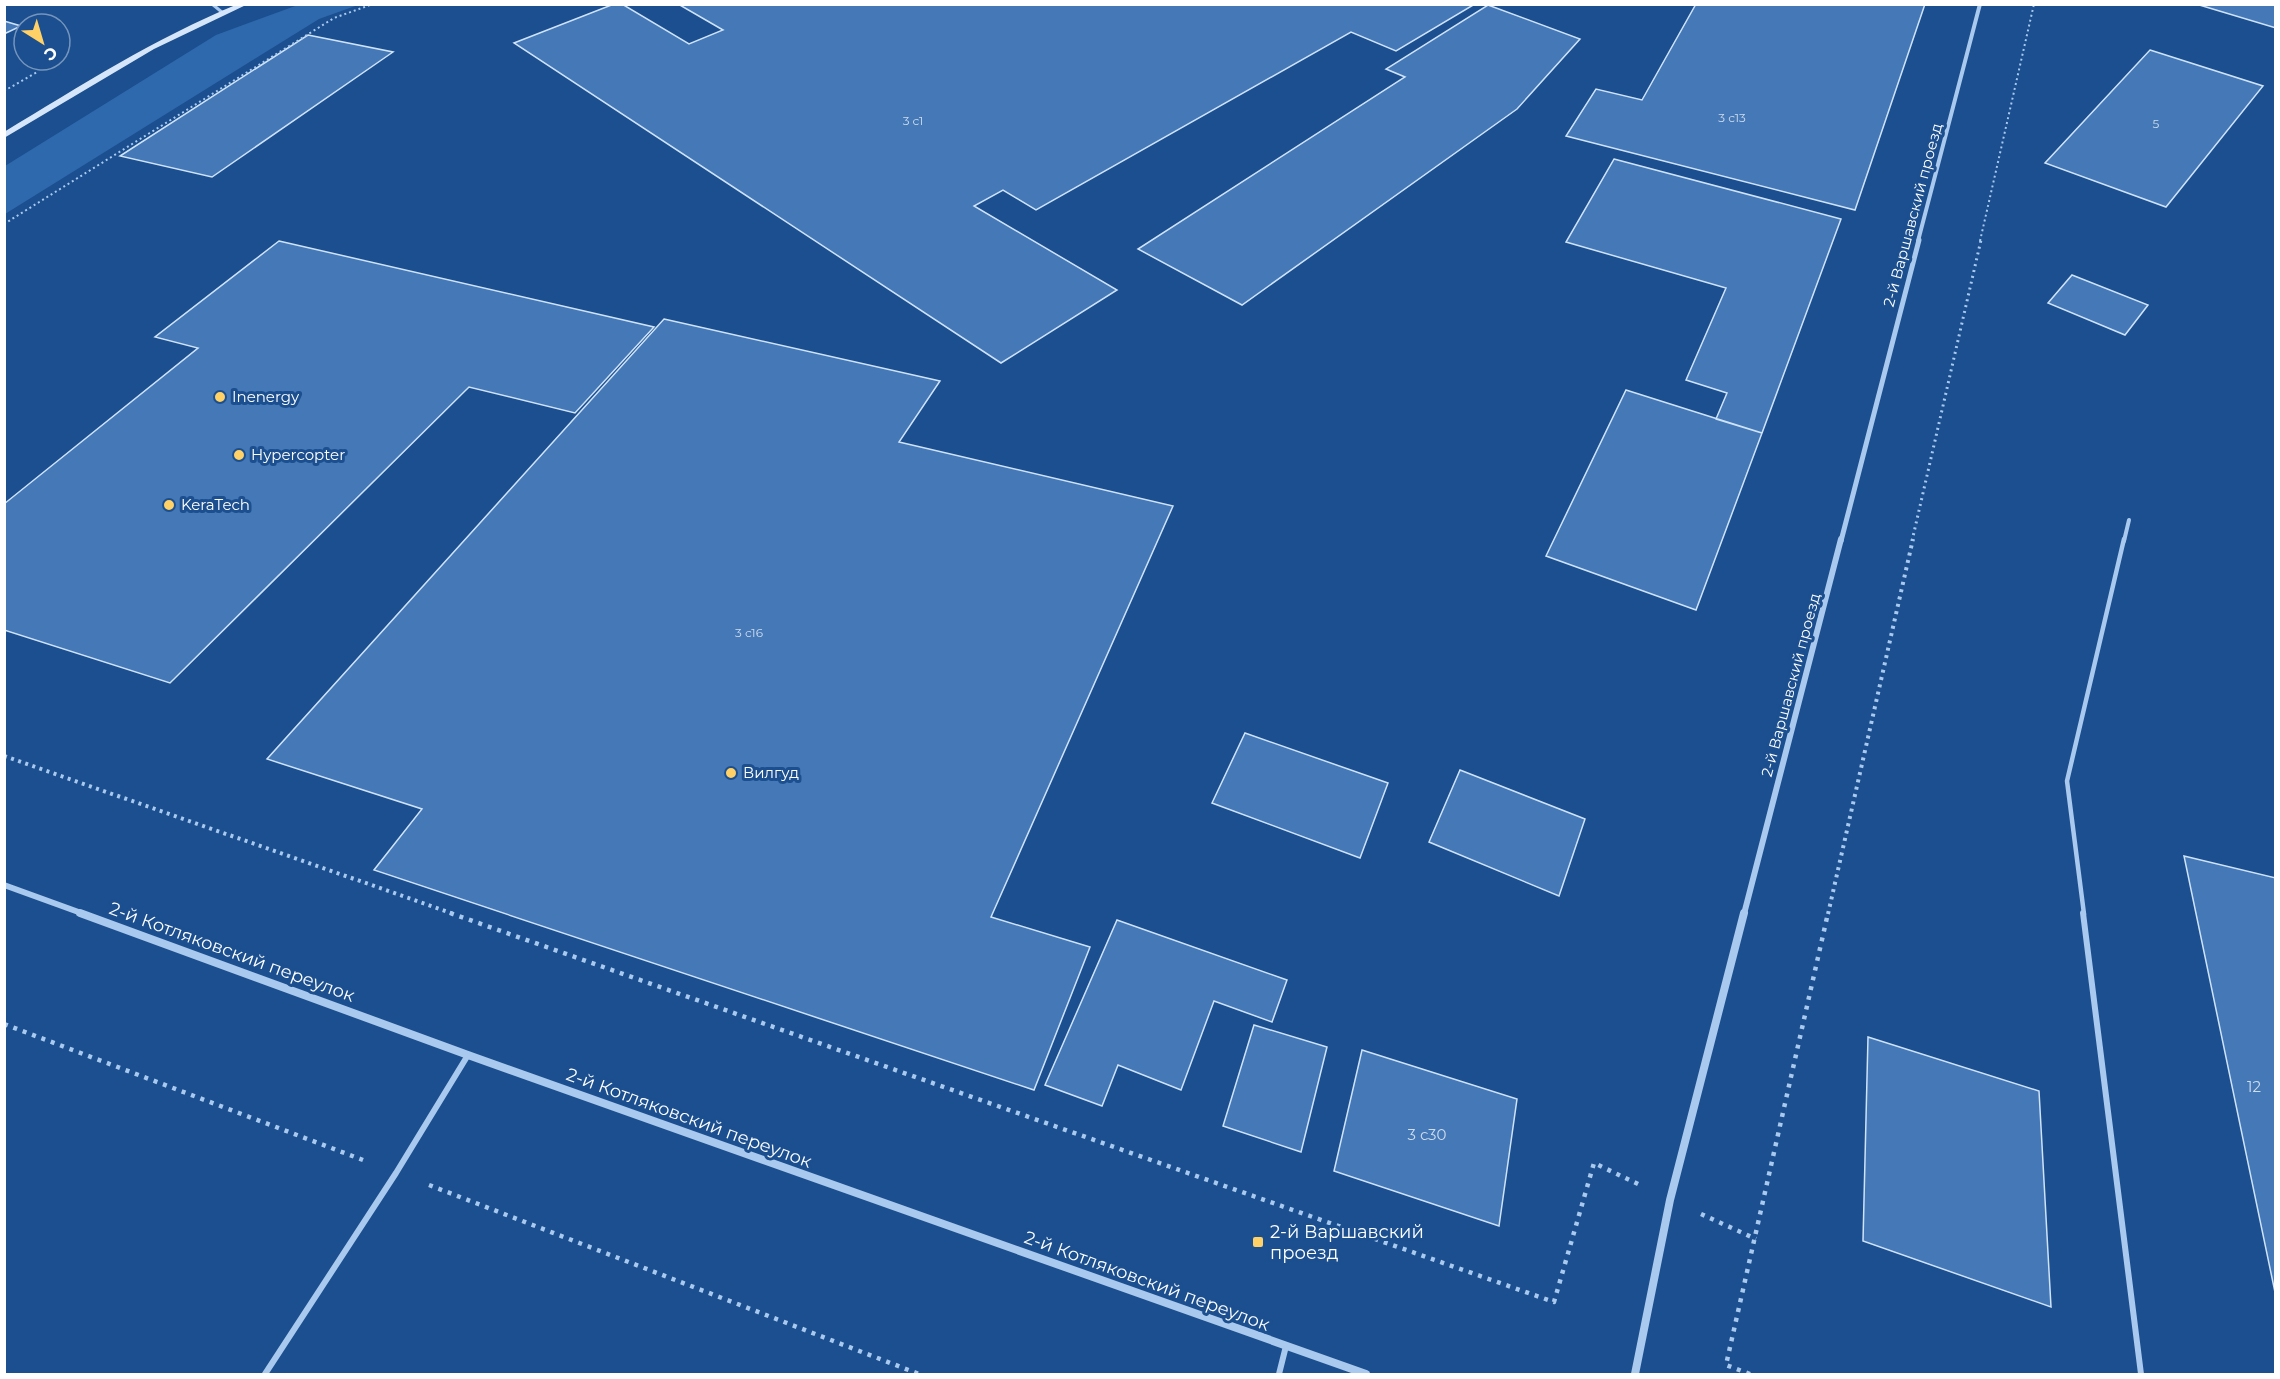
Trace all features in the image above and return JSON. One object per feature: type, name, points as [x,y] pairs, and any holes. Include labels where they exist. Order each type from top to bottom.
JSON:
[{"type":"street","points":[[4,136],[149,49],[245,4]]},
{"type":"street","name":"2-й Варшавский проезд","points":[[1635,1374],[1670,1200],[1980,4]]},
{"type":"street","name":"2-й Котляковский переулок","points":[[4,885],[468,1055],[1366,1374]]},
{"type":"lane","points":[[212,4],[223,13]]},
{"type":"lane","points":[[2129,520],[2067,781],[2141,1374]]},
{"type":"lane","points":[[265,1374],[396,1173],[468,1055]]},
{"type":"lane","points":[[1279,1374],[1286,1346]]},
{"type":"path","points":[[4,224],[334,18],[373,4]]},
{"type":"path","points":[[1750,1374],[1726,1365],[2034,4]]},
{"type":"path","points":[[4,90],[36,72]]},
{"type":"path","points":[[4,756],[1554,1302],[1594,1163]]},
{"type":"path","points":[[4,1024],[919,1374]]},
{"type":"shaded area","points":[[298,5],[358,5],[319,19],[5,214],[5,166],[216,35]]},
{"type":"building","points":[[614,4],[622,4],[689,44],[723,30],[678,4],[1475,4],[1396,51],[1351,32],[1036,210],[1003,190],[974,206],[1117,290],[1001,363],[514,43]]},
{"type":"building","points":[[1696,4],[1925,4],[1855,210],[1566,136],[1596,89],[1642,100]]},
{"type":"building","points":[[2196,4],[2276,4],[2276,28]]},
{"type":"building","points":[[1488,5],[1580,39],[1517,109],[1242,305],[1138,249],[1405,77],[1386,69]]},
{"type":"building","points":[[4,21],[12,23],[12,30],[4,34]]},
{"type":"building","points":[[308,35],[393,52],[212,177],[120,156]]},
{"type":"building","points":[[2150,50],[2263,86],[2166,207],[2045,163]]},
{"type":"building","points":[[1614,159],[1841,219],[1762,433],[1716,419],[1727,393],[1686,380],[1726,288],[1566,242]]},
{"type":"building","points":[[279,241],[654,327],[575,413],[469,387],[170,683],[4,630],[4,504],[198,348],[155,337]]},
{"type":"building","points":[[2072,275],[2148,305],[2125,335],[2048,303]]},
{"type":"building","points":[[664,319],[940,381],[899,442],[1173,506],[991,917],[1090,947],[1034,1090],[374,870],[422,809],[267,759]]},
{"type":"building","points":[[1626,390],[1762,433],[1696,610],[1546,556]]},
{"type":"building","points":[[1245,733],[1388,783],[1360,858],[1212,803]]},
{"type":"building","points":[[1460,770],[1585,819],[1559,896],[1429,842]]},
{"type":"building","points":[[2184,856],[2276,878],[2276,1297]]},
{"type":"building","points":[[1117,920],[1287,980],[1272,1022],[1214,1001],[1181,1090],[1118,1065],[1102,1106],[1045,1085]]},
{"type":"building","points":[[1254,1025],[1327,1047],[1301,1152],[1223,1126]]},
{"type":"building","points":[[1868,1037],[2039,1091],[2051,1307],[1863,1241]]},
{"type":"building","points":[[1362,1050],[1517,1099],[1499,1226],[1334,1171]]},
{"type":"place","name":"Inenergy","points":[[220,397]]},
{"type":"place","name":"Hypercopter","points":[[239,455]]},
{"type":"place","name":"KeraTech","points":[[169,505]]},
{"type":"place","name":"Вилгуд","points":[[731,773]]},
{"type":"place","name":"2-й Варшавский проезд","points":[[1258,1242]]}]
